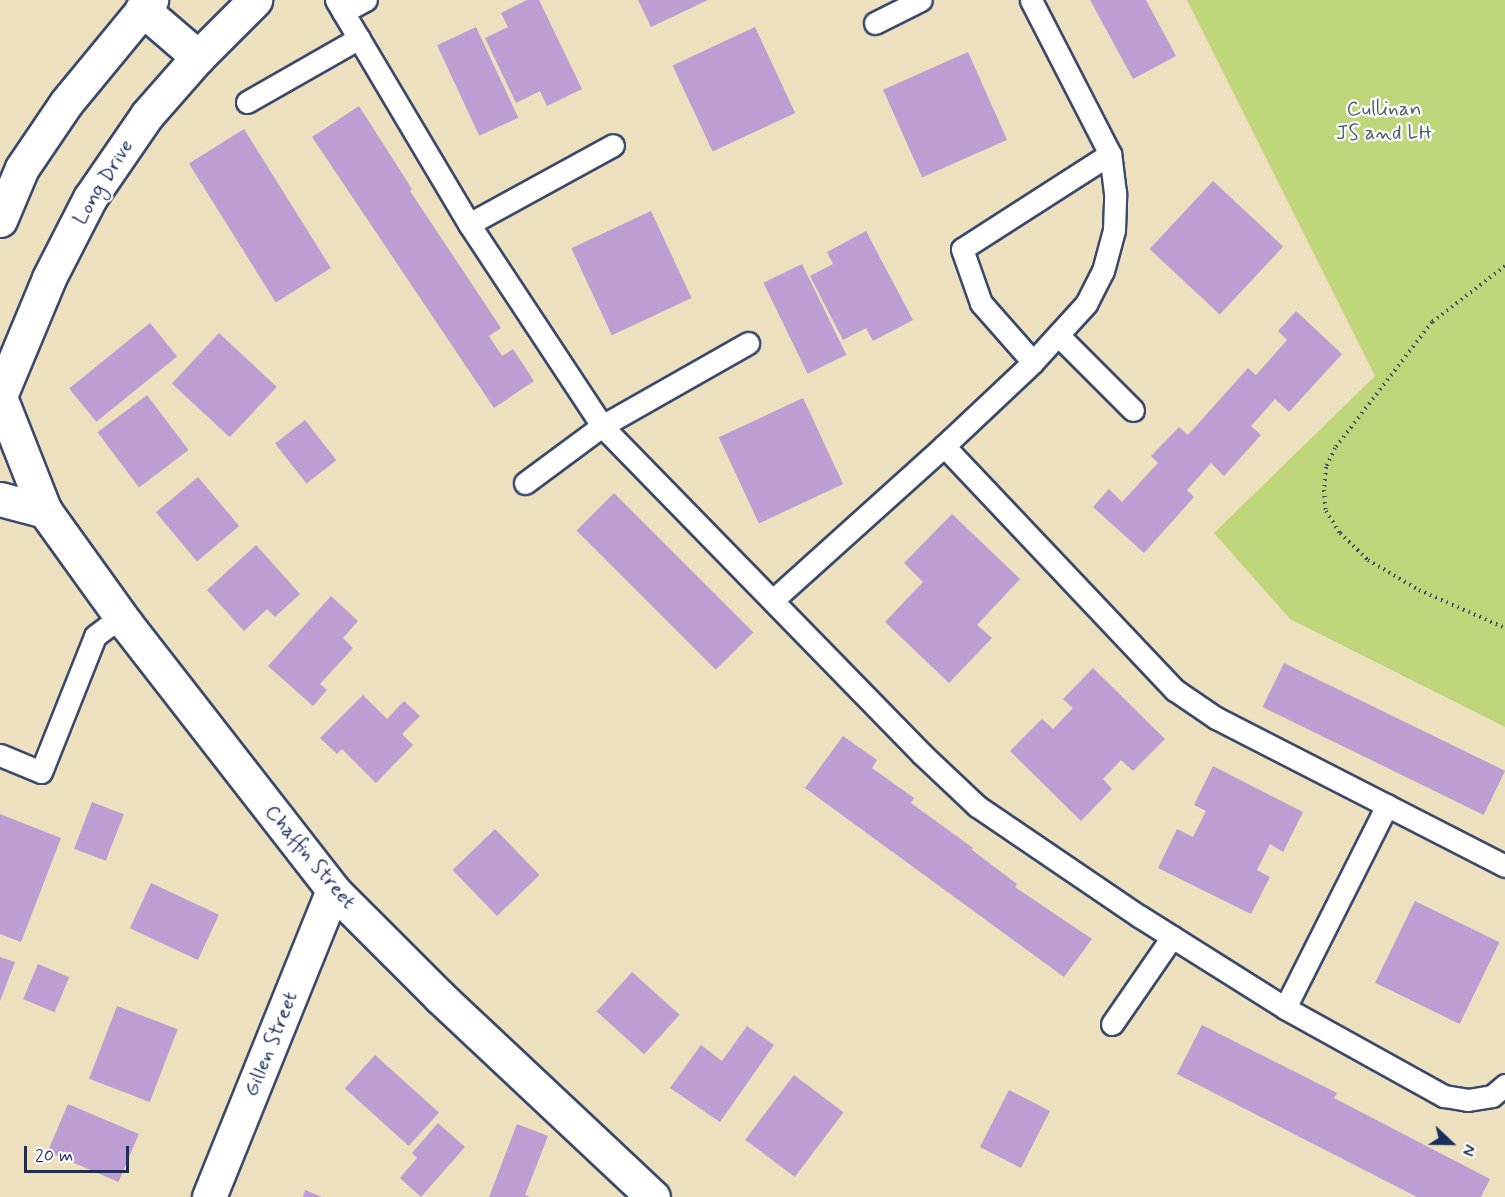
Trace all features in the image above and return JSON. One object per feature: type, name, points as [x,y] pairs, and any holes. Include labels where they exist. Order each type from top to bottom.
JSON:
[{"type":"street","name":"Long Drive","points":[[0,397],[49,278],[90,198],[147,115],[198,57],[255,0]]},
{"type":"street","points":[[0,220],[29,158],[66,103],[146,5],[198,57]]},
{"type":"street","name":"Chaffin Street","points":[[0,397],[45,511],[120,617],[333,890],[449,1005],[653,1197]]},
{"type":"street","points":[[0,499],[45,511]]},
{"type":"street","name":"Gillen Street","points":[[209,1197],[333,890]]},
{"type":"lane","points":[[366,0],[340,6],[469,224],[602,426],[922,754],[977,806],[1172,937],[1285,1008],[1444,1096],[1468,1100],[1492,1096],[1505,1085]]},
{"type":"lane","points":[[875,23],[921,0]]},
{"type":"lane","points":[[773,600],[944,446],[1032,362],[1086,304],[1103,271],[1114,230],[1115,193],[1110,154],[1031,0]]},
{"type":"lane","points":[[247,102],[359,38]]},
{"type":"lane","points":[[469,224],[614,145]]},
{"type":"lane","points":[[1032,362],[981,303],[962,249],[1110,154]]},
{"type":"lane","points":[[1058,335],[1133,410]]},
{"type":"lane","points":[[525,483],[602,426],[748,342]]},
{"type":"lane","points":[[944,446],[1175,690],[1216,718],[1505,866]]},
{"type":"lane","points":[[0,755],[41,772],[95,636],[120,617]]},
{"type":"lane","points":[[1285,1008],[1387,805]]},
{"type":"lane","points":[[1112,1024],[1172,937]]},
{"type":"path","points":[[1505,266],[1449,308],[1425,331],[1335,448],[1326,467],[1324,490],[1326,511],[1340,533],[1368,560],[1419,590],[1505,628]]},
{"type":"green space","name":"Cullinan JS and LH","points":[[1187,0],[1505,0],[1505,727],[1290,619],[1214,533],[1375,376]]},
{"type":"building","points":[[527,0],[539,0],[582,89],[547,106],[540,91],[516,103],[485,38],[508,27],[501,13]]},
{"type":"building","points":[[638,0],[708,0],[651,27]]},
{"type":"building","points":[[1090,0],[1146,0],[1176,56],[1133,79]]},
{"type":"building","points":[[476,27],[518,118],[479,136],[437,45]]},
{"type":"building","points":[[755,27],[795,113],[713,152],[673,65]]},
{"type":"building","points":[[968,52],[1007,140],[922,178],[883,90]]},
{"type":"building","points":[[359,106],[412,189],[410,191],[501,328],[489,336],[502,356],[513,349],[534,381],[494,408],[312,137]]},
{"type":"building","points":[[244,129],[331,268],[276,303],[189,163]]},
{"type":"building","points":[[1213,181],[1283,246],[1220,314],[1150,249]]},
{"type":"building","points":[[651,211],[692,298],[612,335],[571,248]]},
{"type":"building","points":[[866,231],[913,320],[873,341],[866,328],[843,340],[810,276],[833,264],[827,252]]},
{"type":"building","points":[[802,264],[846,355],[808,374],[763,283]]},
{"type":"building","points":[[1296,311],[1342,354],[1289,412],[1275,399],[1251,426],[1261,435],[1224,476],[1211,463],[1187,490],[1194,497],[1144,553],[1093,507],[1109,489],[1122,502],[1158,463],[1151,456],[1179,427],[1188,435],[1248,368],[1256,375],[1287,340],[1278,331]]},
{"type":"building","points":[[150,323],[177,356],[96,422],[69,388]]},
{"type":"building","points":[[219,333],[277,387],[230,437],[172,383]]},
{"type":"building","points":[[147,395],[189,450],[139,487],[97,432]]},
{"type":"building","points":[[803,398],[843,484],[759,523],[719,437]]},
{"type":"building","points":[[305,420],[336,460],[306,484],[275,443]]},
{"type":"building","points":[[198,477],[239,526],[197,561],[156,512]]},
{"type":"building","points":[[614,493],[753,632],[716,670],[577,530]]},
{"type":"building","points":[[952,514],[1020,579],[977,625],[992,638],[949,683],[885,622],[923,582],[904,563]]},
{"type":"building","points":[[256,545],[300,594],[275,617],[267,609],[244,631],[207,590]]},
{"type":"building","points":[[331,596],[358,621],[343,638],[353,648],[320,684],[327,690],[313,706],[268,666]]},
{"type":"building","points":[[1284,663],[1505,771],[1484,815],[1263,707]]},
{"type":"building","points":[[1093,668],[1165,739],[1133,771],[1121,760],[1103,779],[1112,789],[1081,821],[1010,751],[1042,719],[1053,729],[1073,708],[1063,699]]},
{"type":"building","points":[[363,695],[387,719],[404,701],[420,716],[402,734],[413,745],[376,783],[342,749],[337,754],[320,738]]},
{"type":"building","points":[[843,736],[877,760],[872,768],[914,798],[911,803],[973,848],[972,850],[1017,884],[1015,887],[1092,939],[1064,977],[805,788]]},
{"type":"building","points":[[1213,766],[1303,812],[1283,852],[1270,844],[1257,870],[1270,877],[1251,914],[1158,868],[1177,829],[1193,837],[1206,811],[1194,805]]},
{"type":"building","points":[[92,802],[124,814],[106,861],[74,849]]},
{"type":"building","points":[[0,814],[61,838],[21,942],[0,934]]},
{"type":"building","points":[[495,829],[539,875],[497,916],[453,870]]},
{"type":"building","points":[[151,883],[219,915],[198,960],[130,928]]},
{"type":"building","points":[[1415,901],[1499,942],[1460,1024],[1375,983]]},
{"type":"building","points":[[0,957],[15,962],[0,1001]]},
{"type":"building","points":[[38,964],[69,977],[54,1012],[23,999]]},
{"type":"building","points":[[632,972],[680,1015],[644,1054],[597,1011]]},
{"type":"building","points":[[117,1006],[178,1029],[150,1102],[89,1079]]},
{"type":"building","points":[[1202,1025],[1337,1093],[1334,1098],[1490,1179],[1481,1197],[1417,1197],[1177,1074]]},
{"type":"building","points":[[747,1026],[774,1045],[720,1122],[670,1088],[701,1045],[722,1061]]},
{"type":"building","points":[[375,1055],[439,1113],[409,1146],[345,1088]]},
{"type":"building","points":[[794,1075],[844,1112],[795,1177],[745,1140]]},
{"type":"building","points":[[1009,1090],[1050,1111],[1021,1168],[980,1147]]},
{"type":"building","points":[[68,1104],[139,1134],[119,1182],[48,1152]]},
{"type":"building","points":[[438,1123],[465,1147],[421,1197],[400,1178],[417,1158],[412,1153]]},
{"type":"building","points":[[517,1124],[548,1136],[525,1195],[531,1197],[489,1197]]},
{"type":"building","points":[[305,1190],[322,1197],[303,1197]]}]
